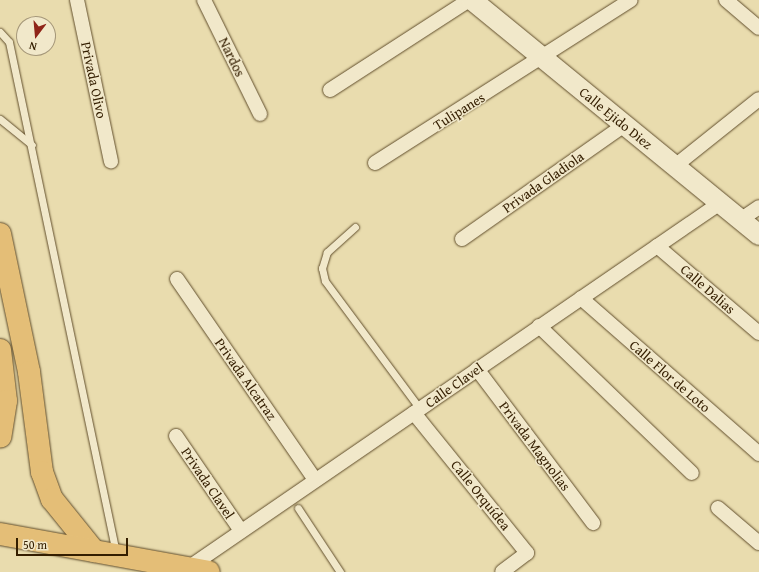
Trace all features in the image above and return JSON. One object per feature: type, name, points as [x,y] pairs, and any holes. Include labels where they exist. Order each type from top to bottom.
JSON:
[{"type":"highway","points":[[0,234],[29,372],[42,472],[52,499],[94,551]]},
{"type":"highway","points":[[0,350],[6,401],[0,437]]},
{"type":"highway","points":[[0,534],[209,572]]},
{"type":"main road","name":"Calle Ejido Diez","points":[[472,0],[759,235]]},
{"type":"street","name":"Privada Olivo","points":[[77,0],[111,161]]},
{"type":"street","name":"Nardos","points":[[204,0],[260,114]]},
{"type":"street","points":[[330,90],[469,0]]},
{"type":"street","name":"Tulipanes","points":[[375,163],[543,58],[631,0]]},
{"type":"street","points":[[726,0],[759,28]]},
{"type":"street","points":[[674,166],[759,99]]},
{"type":"street","name":"Privada Gladiola","points":[[462,239],[624,125]]},
{"type":"street","name":"Calle Clavel","points":[[188,568],[241,530],[720,203]]},
{"type":"street","points":[[740,220],[759,207]]},
{"type":"street","name":"Calle Dalias","points":[[657,246],[759,333]]},
{"type":"street","name":"Privada Alcatraz","points":[[177,278],[315,480]]},
{"type":"street","name":"Calle Flor de Loto","points":[[581,298],[759,454]]},
{"type":"street","points":[[539,326],[692,473]]},
{"type":"street","name":"Privada Magnolias","points":[[477,369],[593,523]]},
{"type":"street","name":"Calle Orquídea","points":[[417,411],[527,553],[502,572]]},
{"type":"street","name":"Privada Clavel","points":[[176,436],[241,530]]},
{"type":"street","points":[[718,508],[759,543]]},
{"type":"lane","points":[[0,32],[9,42],[32,145],[116,555]]},
{"type":"lane","points":[[0,119],[32,145]]},
{"type":"lane","points":[[355,227],[327,252],[322,268],[325,281],[417,411]]},
{"type":"lane","points":[[298,508],[340,572]]}]
